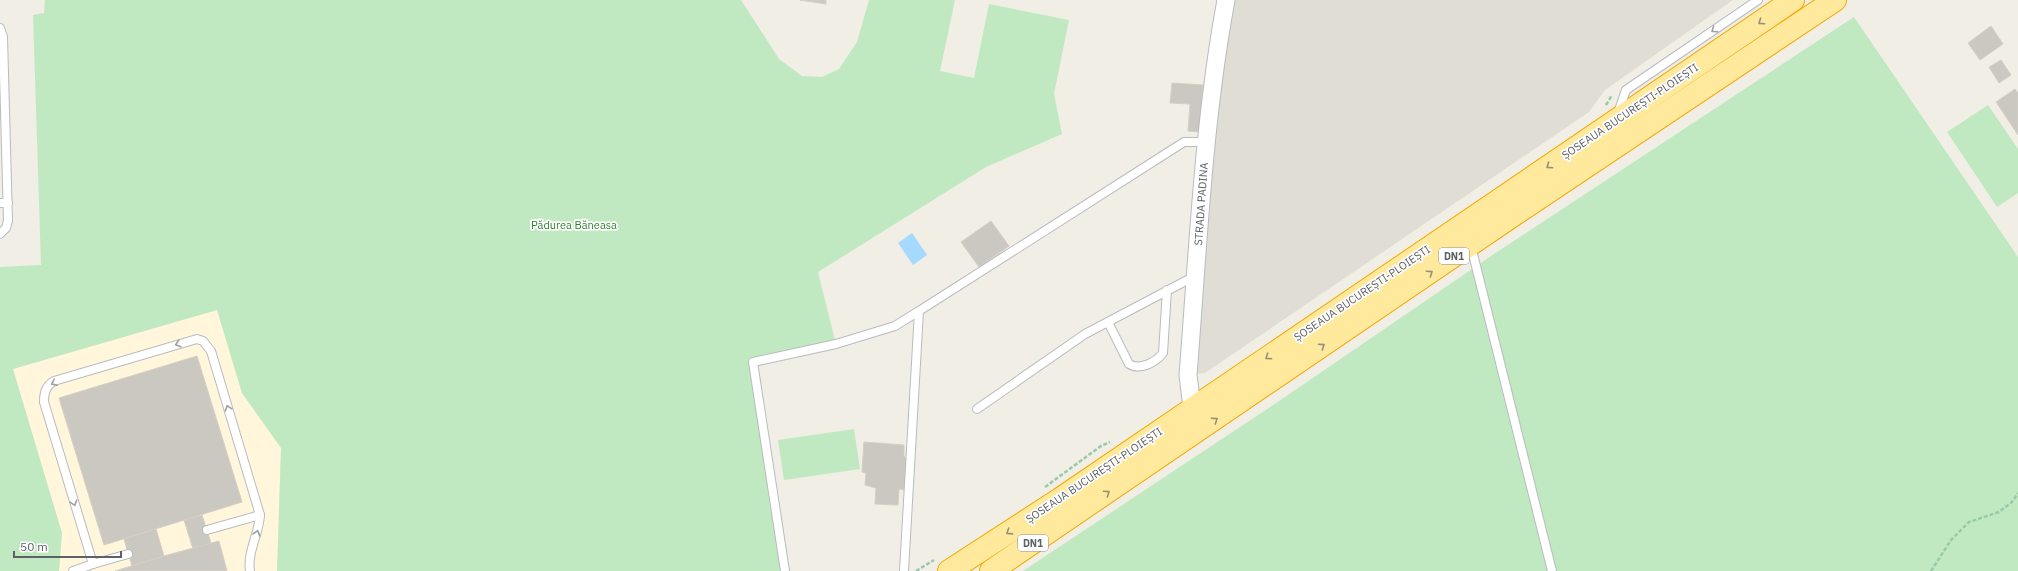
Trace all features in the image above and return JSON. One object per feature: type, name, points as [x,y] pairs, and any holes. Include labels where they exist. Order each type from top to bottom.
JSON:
[{"type":"highway","name":"ȘOSEAUA BUCUREȘTI-PLOIEȘTI","points":[[945,563],[1060,499],[1192,408],[1608,115],[1794,0]]},
{"type":"highway","name":"ȘOSEAUA BUCUREȘTI-PLOIEȘTI","points":[[997,569],[1470,245],[1835,0]]},
{"type":"street","name":"STRADA PADINA","points":[[1192,408],[1188,375],[1206,142],[1216,56],[1226,0]]},
{"type":"lane","points":[[1608,115],[1626,90],[1758,0]]},
{"type":"lane","points":[[0,28],[3,36],[4,203],[8,221],[6,228],[0,234]]},
{"type":"lane","points":[[785,571],[753,362],[836,344],[895,326],[1184,142],[1206,142]]},
{"type":"lane","points":[[1470,245],[1552,571]]},
{"type":"lane","points":[[977,409],[1085,334],[1196,275]]},
{"type":"lane","points":[[1108,322],[1129,364],[1137,367],[1157,360],[1163,353],[1167,290]]},
{"type":"lane","points":[[904,571],[919,311]]},
{"type":"lane","points":[[93,564],[44,402],[45,390],[48,385],[54,381],[197,339],[203,341],[211,350],[260,515],[259,528],[251,555],[250,571]]},
{"type":"lane","points":[[207,530],[260,515]]},
{"type":"lane","points":[[73,571],[128,554]]},
{"type":"path","points":[[1608,115],[1606,106],[1615,89]]},
{"type":"path","points":[[1040,492],[1048,483],[1101,446],[1113,440]]},
{"type":"path","points":[[1931,571],[1951,540],[1969,522],[1999,512],[2012,502],[2018,493]]},
{"type":"path","points":[[916,571],[945,563]]},
{"type":"shaded area","points":[[1226,0],[1733,0],[1605,90],[1589,112],[1205,373],[1188,375]]},
{"type":"shaded area","points":[[217,310],[242,393],[281,448],[277,571],[59,571],[62,533],[13,369]]},
{"type":"green space","name":"Pădurea Băneasa","points":[[45,0],[741,0],[779,59],[802,76],[822,77],[839,69],[857,42],[869,0],[955,0],[940,71],[974,78],[989,4],[1069,20],[1054,94],[1062,134],[986,167],[818,272],[836,344],[753,362],[785,571],[277,571],[281,448],[242,393],[217,310],[13,369],[62,533],[59,571],[0,571],[0,267],[41,265],[33,15],[44,13]]},
{"type":"green space","points":[[1854,17],[2018,257],[2018,571],[1023,571],[1282,399],[1494,254]]},
{"type":"green space","points":[[1988,105],[2018,149],[2018,193],[1997,207],[1947,132]]},
{"type":"green space","points":[[854,429],[860,469],[784,480],[778,440]]},
{"type":"water","points":[[912,233],[927,255],[913,265],[898,243]]},
{"type":"building","points":[[800,0],[826,0],[826,4]]},
{"type":"building","points":[[1991,26],[2003,44],[1980,60],[1968,43]]},
{"type":"building","points":[[2001,60],[2011,75],[1999,83],[1989,67]]},
{"type":"building","points":[[1172,83],[1203,85],[1199,132],[1188,131],[1190,104],[1170,103]]},
{"type":"building","points":[[2015,89],[2018,93],[2018,135],[1996,102]]},
{"type":"building","points":[[991,221],[1009,246],[979,267],[961,242]]},
{"type":"building","points":[[197,356],[242,502],[104,545],[59,398]]},
{"type":"building","points":[[864,442],[904,445],[904,456],[907,460],[905,490],[899,489],[898,505],[875,504],[876,488],[865,485],[866,473],[862,472]]},
{"type":"building","points":[[202,515],[211,543],[193,549],[184,520]]},
{"type":"building","points":[[156,529],[164,556],[132,566],[124,539]]},
{"type":"building","points":[[219,541],[227,571],[115,571],[164,556]]}]
